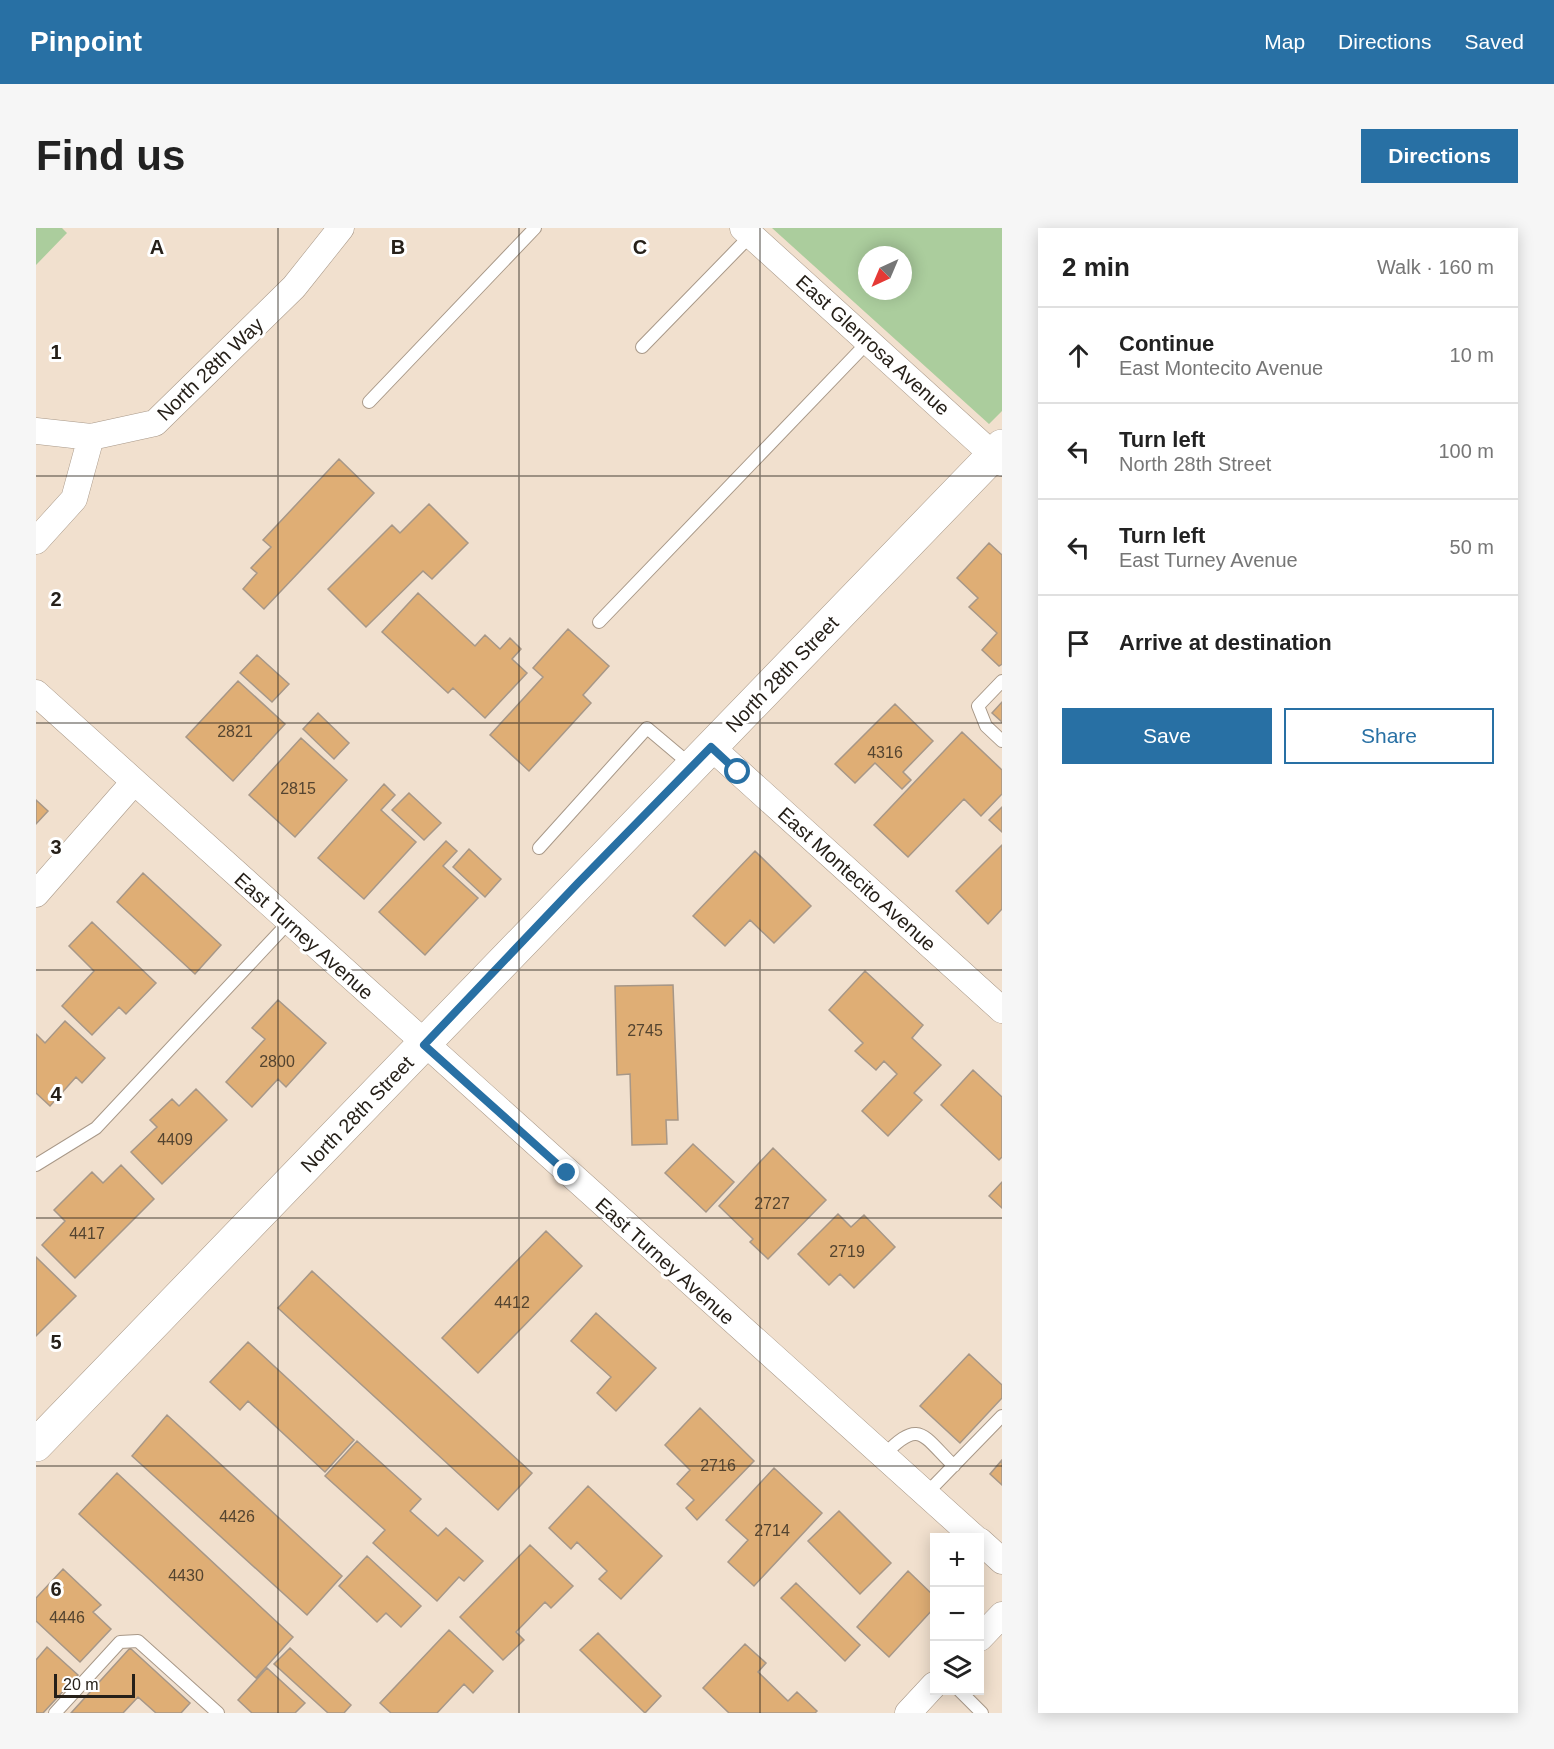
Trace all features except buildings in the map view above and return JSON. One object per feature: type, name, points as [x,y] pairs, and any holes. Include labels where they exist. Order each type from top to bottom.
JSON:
[{"type":"street","name":"North 28th Way","points":[[36,431],[91,437],[155,423],[294,287],[341,228]]},
{"type":"street","name":"East Glenrosa Avenue","points":[[747,232],[868,342],[999,454]]},
{"type":"street","points":[[36,541],[74,499],[91,437]]},
{"type":"street","name":"North 28th Street","points":[[36,1445],[702,757],[999,454]]},
{"type":"street","name":"East Turney Avenue","points":[[36,693],[424,1045],[969,1533]]},
{"type":"street","name":"East Montecito Avenue","points":[[702,757],[1002,1010]]},
{"type":"street","points":[[36,894],[134,782]]},
{"type":"street","points":[[984,1545],[1002,1561]]},
{"type":"street","points":[[984,1634],[1002,1615]]},
{"type":"street","points":[[908,1713],[930,1689]]},
{"type":"lane","points":[[369,402],[535,228]]},
{"type":"lane","points":[[642,347],[747,232]]},
{"type":"lane","points":[[599,622],[868,342]]},
{"type":"lane","points":[[1002,681],[978,706],[986,726],[1002,741]]},
{"type":"lane","points":[[539,848],[646,728],[702,757]]},
{"type":"lane","points":[[36,1165],[96,1128],[289,922]]},
{"type":"lane","points":[[926,1494],[1002,1416]]},
{"type":"lane","points":[[884,1455],[903,1436],[911,1432],[924,1437],[954,1466]]},
{"type":"lane","points":[[55,1713],[120,1642],[138,1641],[218,1713]]},
{"type":"lane","points":[[964,1695],[982,1713]]},
{"type":"green space","points":[[36,228],[62,228],[67,233],[36,265]]},
{"type":"green space","points":[[772,228],[1002,228],[1002,411],[989,424]]},
{"type":"route","points":[[567,1173],[424,1045],[711,747],[738,772]]}]
